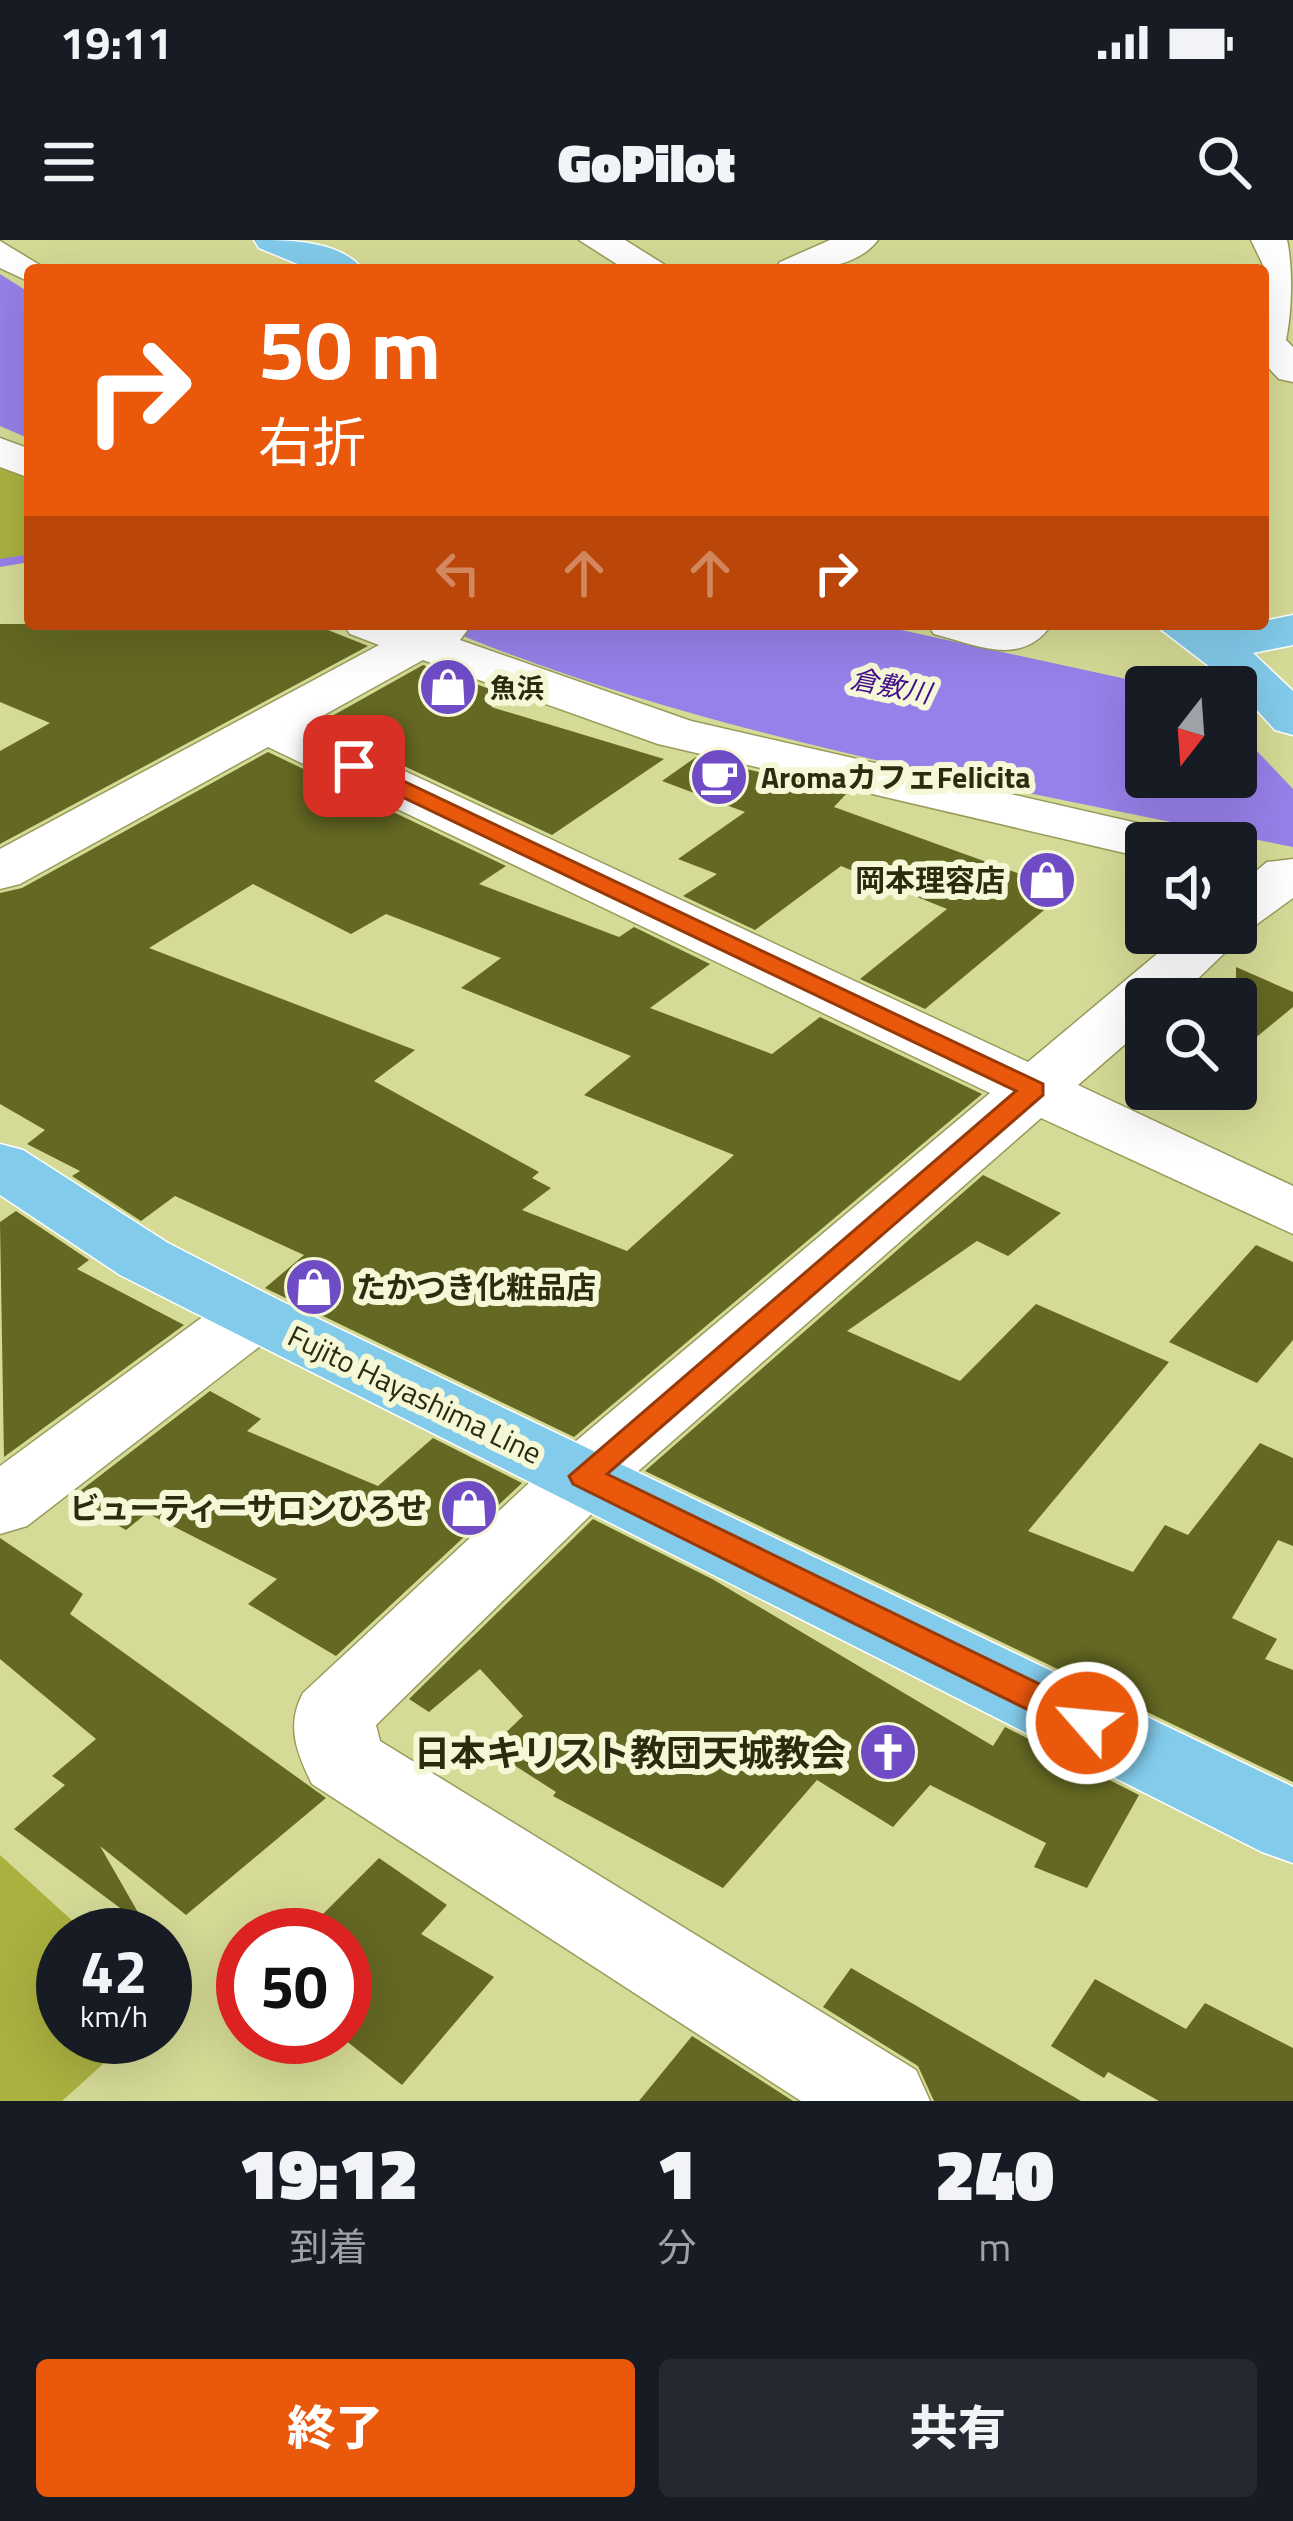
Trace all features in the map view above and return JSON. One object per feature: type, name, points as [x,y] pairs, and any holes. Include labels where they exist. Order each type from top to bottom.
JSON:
[{"type":"main road","points":[[272,240],[330,264]]},
{"type":"main road","points":[[1196,635],[1293,630]]},
{"type":"main road","points":[[1196,635],[1283,708]]},
{"type":"main road","name":"Fujito Hayashima Line","points":[[0,1165],[144,1259],[252,1316],[1293,1827]]},
{"type":"street","points":[[597,240],[643,264]]},
{"type":"street","points":[[806,264],[860,240]]},
{"type":"street","points":[[1269,240],[1283,267],[1269,329]]},
{"type":"street","points":[[1269,346],[1293,377]]},
{"type":"street","points":[[977,630],[1011,638],[1021,630]]},
{"type":"street","points":[[0,872],[266,726],[415,633],[676,733],[1125,837]]},
{"type":"street","points":[[266,726],[1293,1212]]},
{"type":"street","points":[[882,2101],[342,1760],[332,1716],[584,1476],[1192,954]]},
{"type":"street","points":[[0,1506],[252,1316]]},
{"type":"shaded area","points":[[0,463],[24,475],[24,557],[0,561]]},
{"type":"shaded area","points":[[0,1855],[58,1908],[36,1908],[36,2064],[103,2064],[62,2101],[0,2101]]},
{"type":"water","points":[[0,274],[24,289],[24,436],[0,426]]},
{"type":"water","name":"倉敷川","points":[[449,630],[902,630],[1125,679],[1125,798],[1257,798],[1257,705],[1293,711],[1293,847],[1257,840],[1257,822],[1171,822],[857,756],[640,698]]},
{"type":"pier","points":[[1257,699],[1293,705],[1293,789],[1257,751]]},
{"type":"building","points":[[0,624],[24,624],[24,630],[328,630],[368,646],[0,844],[0,751],[50,723],[0,702]]},
{"type":"building","points":[[423,665],[509,696],[491,707],[664,759],[552,835],[316,725]]},
{"type":"building","points":[[268,752],[506,866],[479,884],[619,937],[634,927],[710,964],[650,1008],[772,1054],[820,1017],[982,1094],[574,1437],[265,1288],[304,1255],[175,1196],[141,1221],[72,1176],[80,1171],[27,1144],[45,1130],[0,1104],[0,893],[22,888]],"holes":[[[253,884],[351,934],[386,914],[501,958],[461,988],[631,1056],[584,1095],[734,1155],[627,1251],[522,1210],[551,1188],[532,1178],[539,1172],[374,1081],[415,1050],[149,948]]]},
{"type":"building","points":[[696,757],[847,793],[834,807],[1067,891],[925,1009],[860,979],[947,909],[841,866],[755,930],[683,896],[717,874],[678,859],[745,812],[662,781]]},
{"type":"building","points":[[1236,967],[1293,992],[1293,1007],[1257,1037],[1257,978],[1236,978]]},
{"type":"building","points":[[983,1175],[1061,1213],[1008,1256],[977,1241],[847,1331],[960,1381],[1036,1304],[1169,1362],[1028,1531],[1133,1572],[1165,1525],[1188,1535],[1260,1443],[1293,1458],[1293,1546],[1278,1540],[1232,1618],[1277,1639],[1265,1659],[1293,1670],[1293,1782],[645,1471]]},
{"type":"building","points":[[16,1211],[89,1260],[77,1269],[184,1325],[4,1457],[0,1222]]},
{"type":"building","points":[[1256,1245],[1293,1262],[1293,1340],[1257,1383],[1169,1342]]},
{"type":"building","points":[[210,1391],[261,1419],[247,1431],[378,1486],[433,1438],[522,1483],[336,1656],[248,1604],[277,1579],[147,1513],[126,1530],[71,1498]]},
{"type":"building","points":[[593,1519],[714,1580],[993,1746],[1005,1727],[1139,1795],[1087,1888],[1034,1867],[1046,1843],[930,1785],[893,1827],[817,1780],[723,1888],[553,1796],[556,1792],[489,1749],[523,1716],[480,1669],[429,1712],[409,1699]]},
{"type":"building","points":[[0,1538],[83,1594],[70,1614],[326,1798],[192,1910],[177,1908],[100,1846],[136,1908],[120,1908],[14,1829],[65,1785],[52,1776],[96,1739],[0,1659]]},
{"type":"building","points":[[379,1858],[447,1905],[421,1934],[494,1977],[402,2085],[372,2061],[372,1908],[329,1908]]},
{"type":"building","points":[[851,1968],[1081,2101],[934,2101],[918,2066],[823,2007]]},
{"type":"building","points":[[1095,1979],[1186,2029],[1205,2003],[1293,2048],[1293,2101],[1159,2101],[1108,2072],[1104,2078],[1051,2046]]},
{"type":"building","points":[[692,2036],[793,2101],[639,2101]]},
{"type":"waterway","points":[[0,563],[24,559]]},
{"type":"place","name":"魚浜","points":[[448,687]]},
{"type":"place","name":"AromaカフェFelicita","points":[[719,777]]},
{"type":"place","name":"岡本理容店","points":[[1047,880]]},
{"type":"place","name":"たかつき化粧品店","points":[[314,1287]]},
{"type":"place","name":"ビューティーサロンひろせ","points":[[469,1508]]},
{"type":"place","name":"日本キリスト教団天城教会","points":[[888,1752]]},
{"type":"route","points":[[354,766],[1034,1089],[584,1476],[1087,1723]]}]
